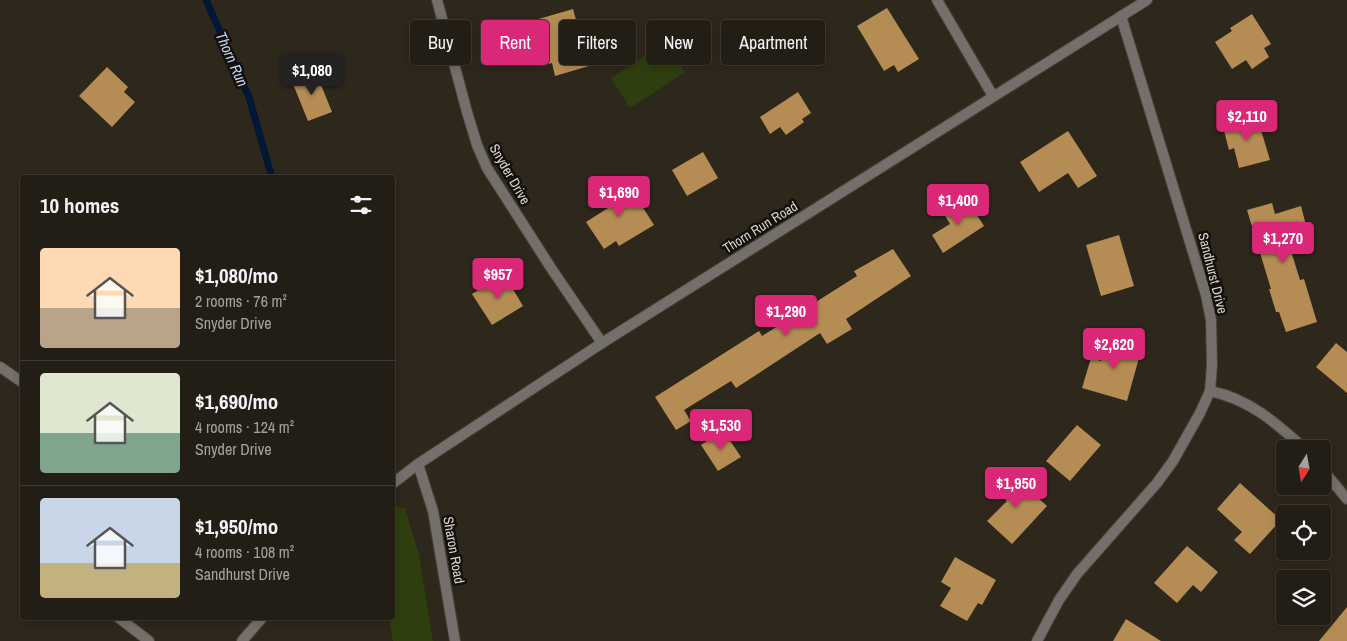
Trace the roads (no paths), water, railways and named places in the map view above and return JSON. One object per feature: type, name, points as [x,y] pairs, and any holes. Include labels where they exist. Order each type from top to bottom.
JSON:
[{"type":"street","name":"Snyder Drive","points":[[437,0],[477,145],[488,168],[551,268],[602,342]]},
{"type":"street","points":[[936,0],[993,96]]},
{"type":"street","name":"Thorn Run Road","points":[[395,482],[418,464],[602,342],[1148,0]]},
{"type":"street","name":"Sandhurst Drive","points":[[1037,641],[1059,600],[1077,574],[1173,462],[1210,391],[1212,365],[1210,320],[1203,279],[1121,16]]},
{"type":"street","points":[[0,367],[20,381]]},
{"type":"street","points":[[1210,391],[1229,395],[1248,403],[1294,440]]},
{"type":"street","name":"Sharon Road","points":[[418,464],[433,511],[455,641]]},
{"type":"street","points":[[1331,480],[1347,500]]},
{"type":"street","points":[[122,620],[149,641]]},
{"type":"street","points":[[242,641],[260,620]]},
{"type":"waterway","name":"Thorn Run","points":[[206,0],[249,97],[271,175]]}]
